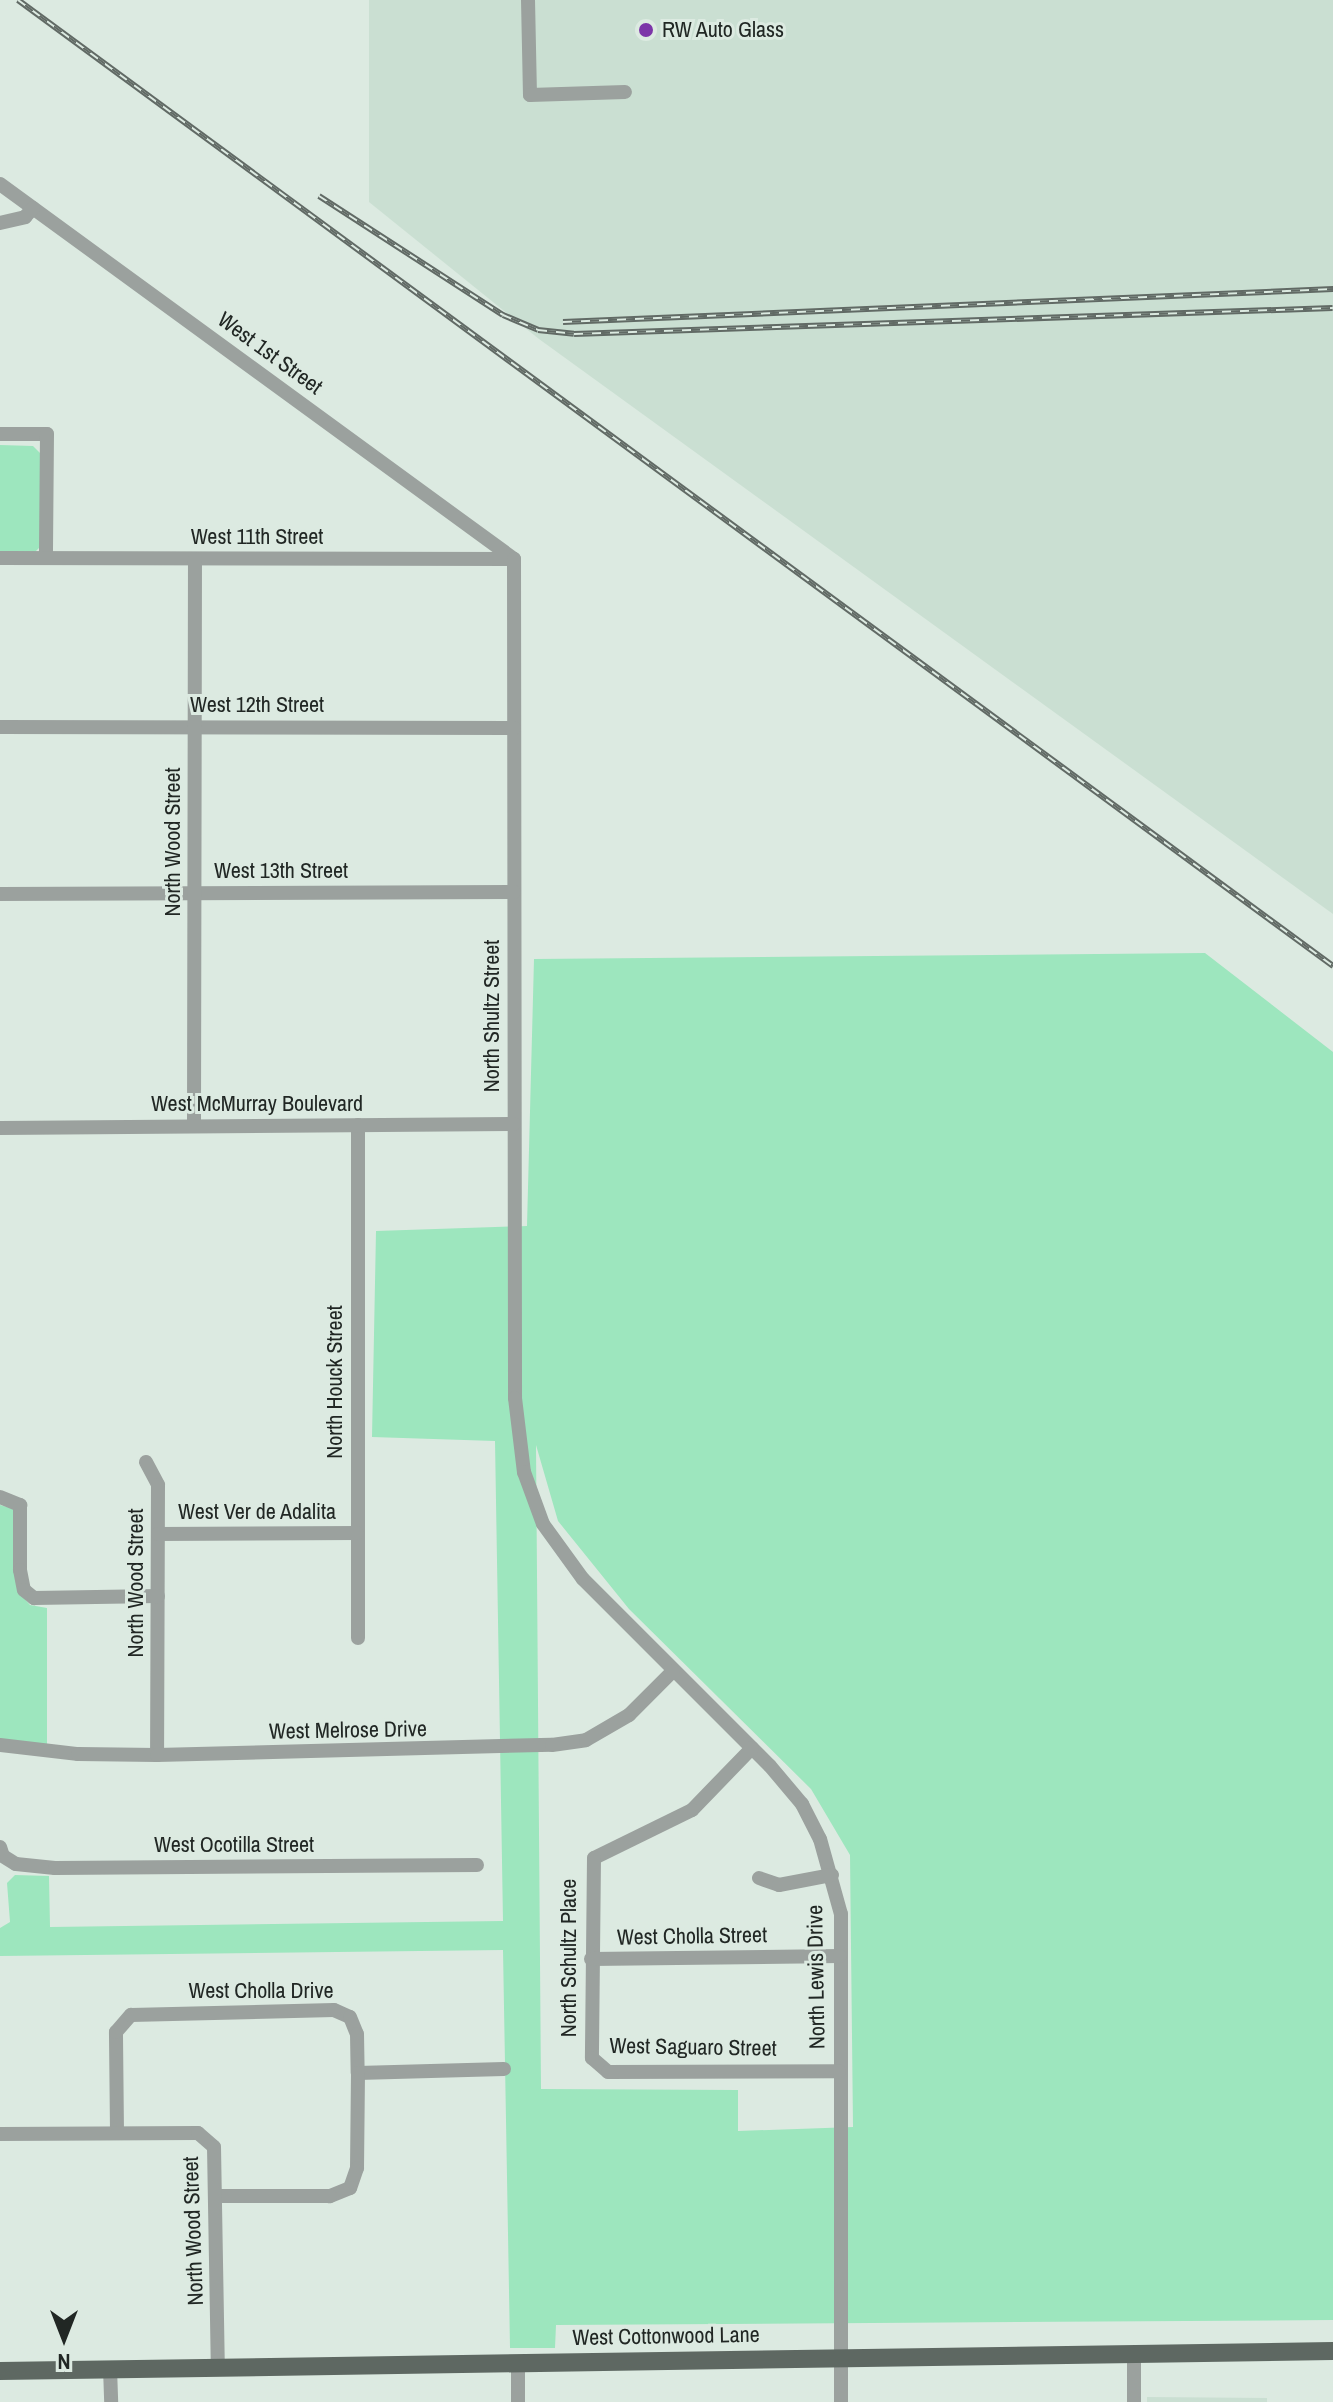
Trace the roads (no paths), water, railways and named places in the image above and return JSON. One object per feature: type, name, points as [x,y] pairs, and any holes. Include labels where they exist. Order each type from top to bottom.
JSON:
[{"type":"main road","name":"West Cottonwood Lane","points":[[0,2371],[1333,2351]]},
{"type":"street","points":[[528,0],[530,95],[625,92]]},
{"type":"street","name":"West 1st Street","points":[[0,184],[514,559]]},
{"type":"street","points":[[0,223],[25,217],[33,208]]},
{"type":"street","points":[[0,434],[47,434],[46,558]]},
{"type":"street","name":"West 11th Street","points":[[0,558],[514,559]]},
{"type":"street","name":"North Wood Street","points":[[194,1125],[195,559]]},
{"type":"street","name":"North Shultz Street","points":[[514,559],[515,1398],[524,1472]]},
{"type":"street","name":"West 12th Street","points":[[0,727],[514,728]]},
{"type":"street","name":"West 13th Street","points":[[0,894],[514,892]]},
{"type":"street","name":"West McMurray Boulevard","points":[[0,1128],[514,1124]]},
{"type":"street","name":"North Houck Street","points":[[358,1125],[358,1638]]},
{"type":"street","name":"North Wood Street","points":[[146,1462],[158,1485],[157,1755]]},
{"type":"street","name":"North Lewis Drive","points":[[524,1472],[543,1524],[561,1550],[802,1804],[832,1875],[841,1914],[841,2402]]},
{"type":"street","points":[[0,1497],[20,1505],[20,1570],[24,1590],[34,1598],[158,1596]]},
{"type":"street","name":"West Ver de Adalita","points":[[158,1534],[357,1533]]},
{"type":"street","name":"West Melrose Drive","points":[[0,1745],[78,1754],[157,1755],[552,1745],[586,1740],[629,1715],[673,1671]]},
{"type":"street","name":"North Schultz Place","points":[[595,2064],[591,1959],[592,1867],[599,1853],[644,1837],[692,1810],[752,1748]]},
{"type":"street","name":"West Ocotilla Street","points":[[0,1847],[3,1856],[16,1864],[55,1868],[477,1865]]},
{"type":"street","points":[[759,1878],[779,1885],[832,1875]]},
{"type":"street","name":"West Cholla Street","points":[[591,1959],[840,1956]]},
{"type":"street","name":"West Cholla Drive","points":[[117,2132],[116,2032],[131,2015],[334,2010],[354,2025],[358,2073],[357,2168],[350,2188],[330,2196],[218,2196]]},
{"type":"street","name":"West Saguaro Street","points":[[595,2064],[608,2072],[839,2071]]},
{"type":"street","points":[[358,2073],[504,2069]]},
{"type":"street","points":[[0,2134],[117,2132]]},
{"type":"street","name":"North Wood Street","points":[[117,2132],[198,2133],[214,2147],[218,2196],[218,2367]]},
{"type":"street","points":[[1134,2354],[1134,2402]]},
{"type":"street","points":[[518,2363],[518,2402]]},
{"type":"street","points":[[110,2368],[111,2402]]},
{"type":"railway","points":[[18,0],[1333,966]]},
{"type":"railway","points":[[319,196],[503,315],[538,330],[574,334],[1333,308]]},
{"type":"railway","points":[[563,322],[1333,289]]},
{"type":"place","name":"RW Auto Glass","points":[[646,30]]}]
